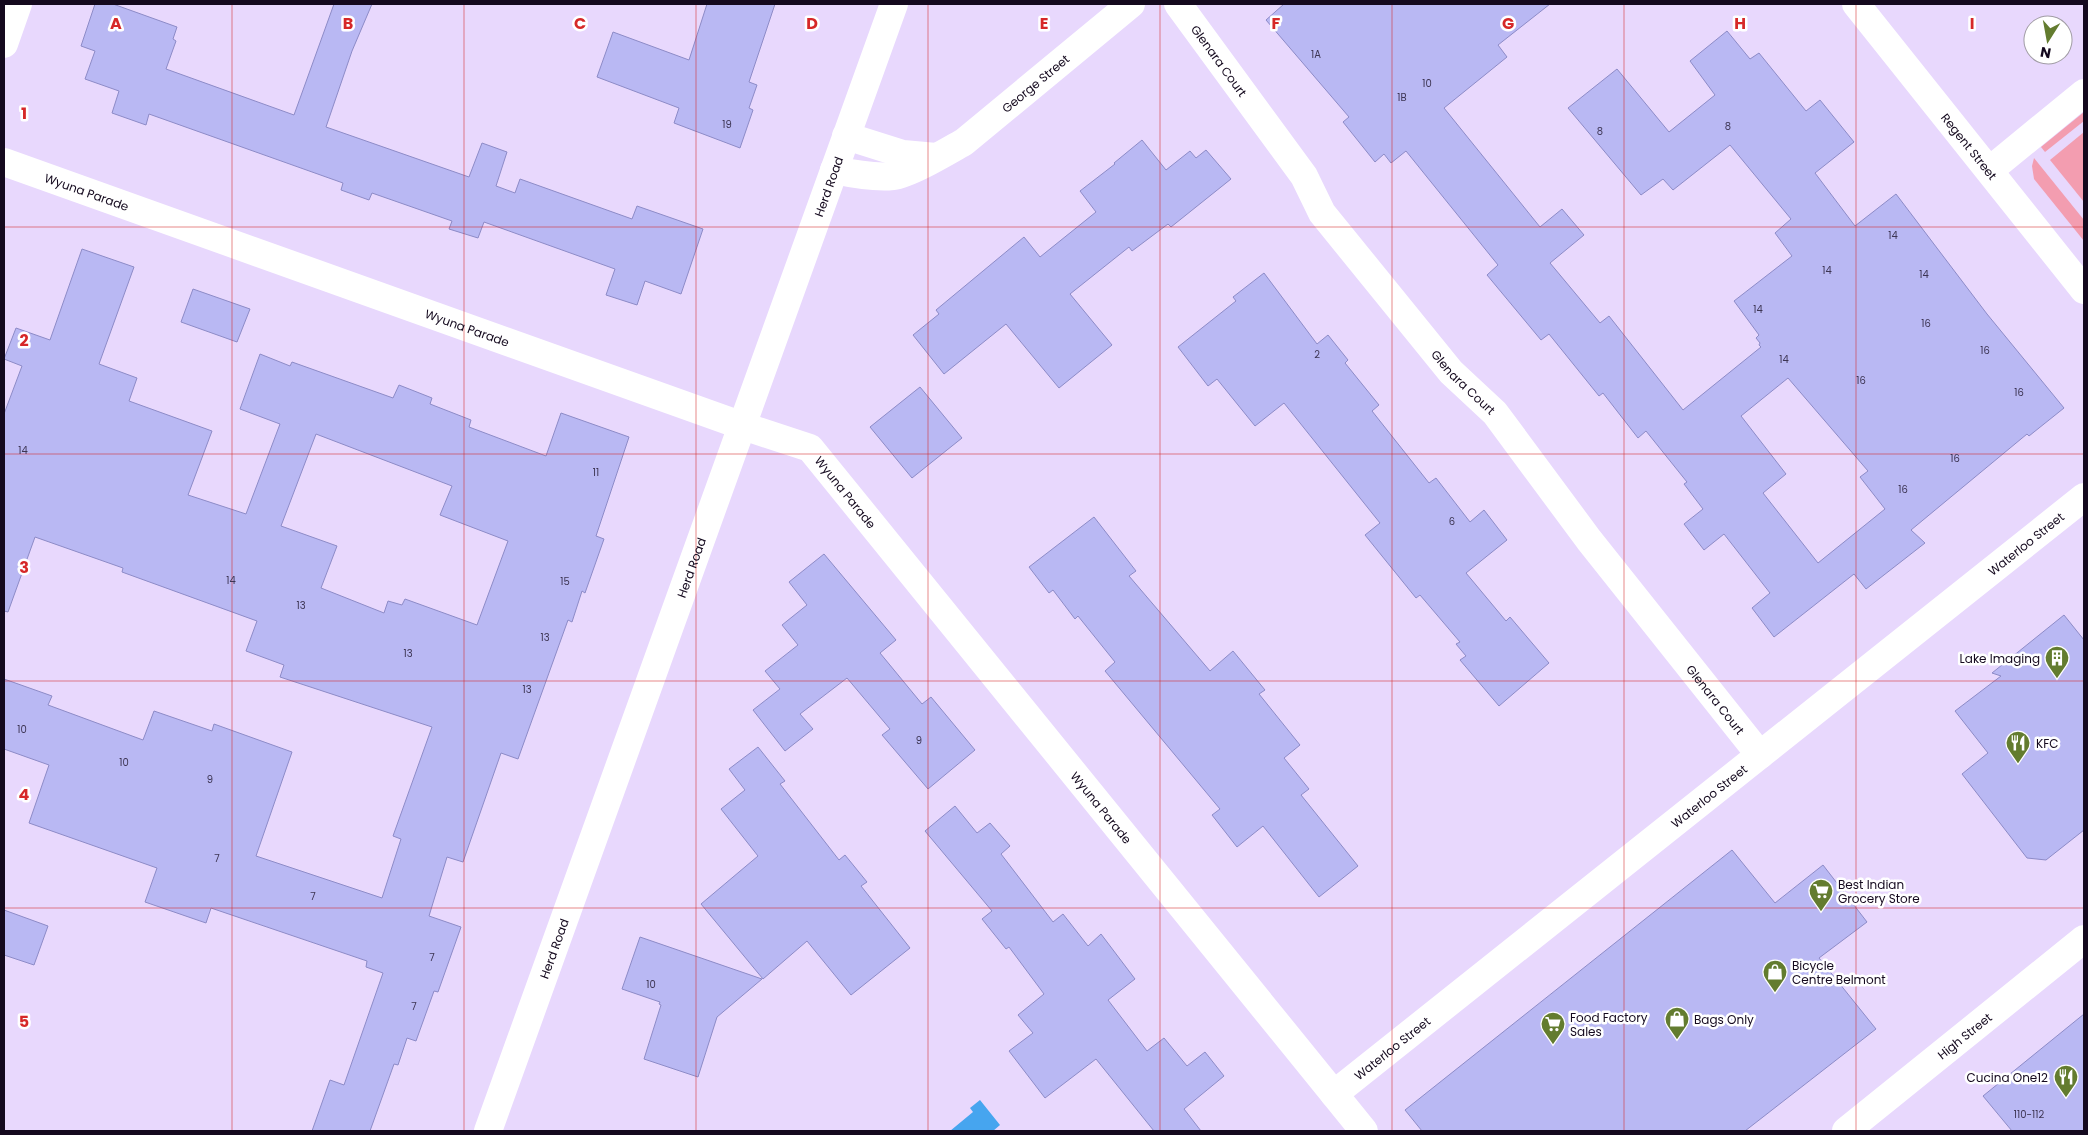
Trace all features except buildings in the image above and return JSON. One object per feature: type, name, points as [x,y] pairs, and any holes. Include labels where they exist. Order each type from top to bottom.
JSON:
[{"type":"street","points":[[4,44],[18,4]]},
{"type":"street","name":"Herd Road","points":[[488,1131],[894,4]]},
{"type":"street","name":"George Street","points":[[834,170],[857,174],[894,176],[937,157],[964,142],[1131,4]]},
{"type":"street","name":"Glenara Court","points":[[1178,4],[1304,176],[1322,213],[1451,372],[1495,413],[1589,540],[1760,754]]},
{"type":"street","name":"Regent Street","points":[[1856,4],[2084,290]]},
{"type":"street","points":[[1990,170],[2084,93]]},
{"type":"street","points":[[846,136],[903,154],[937,157]]},
{"type":"street","name":"Wyuna Parade","points":[[4,162],[743,426],[810,448],[1364,1131]]},
{"type":"street","name":"Waterloo Street","points":[[1334,1094],[2084,497]]},
{"type":"street","name":"High Street","points":[[1846,1131],[2084,939]]},
{"type":"shaded area","points":[[2084,112],[2084,121],[2045,152],[2041,147]]},
{"type":"shaded area","points":[[2084,132],[2084,202],[2050,160]]},
{"type":"shaded area","points":[[2034,158],[2084,220],[2084,241],[2034,179],[2032,166]]},
{"type":"water","points":[[980,1100],[1000,1125],[993,1131],[950,1131],[973,1112],[970,1108]]},
{"type":"place","name":"Lake Imaging","points":[[2057,679]]},
{"type":"place","name":"KFC","points":[[2018,764]]},
{"type":"place","name":"Best Indian Grocery Store","points":[[1821,912]]},
{"type":"place","name":"Bicycle Centre Belmont","points":[[1775,993]]},
{"type":"place","name":"Bags Only","points":[[1677,1040]]},
{"type":"place","name":"Food Factory Sales","points":[[1553,1045]]},
{"type":"place","name":"Cucina One12","points":[[2066,1098]]}]
